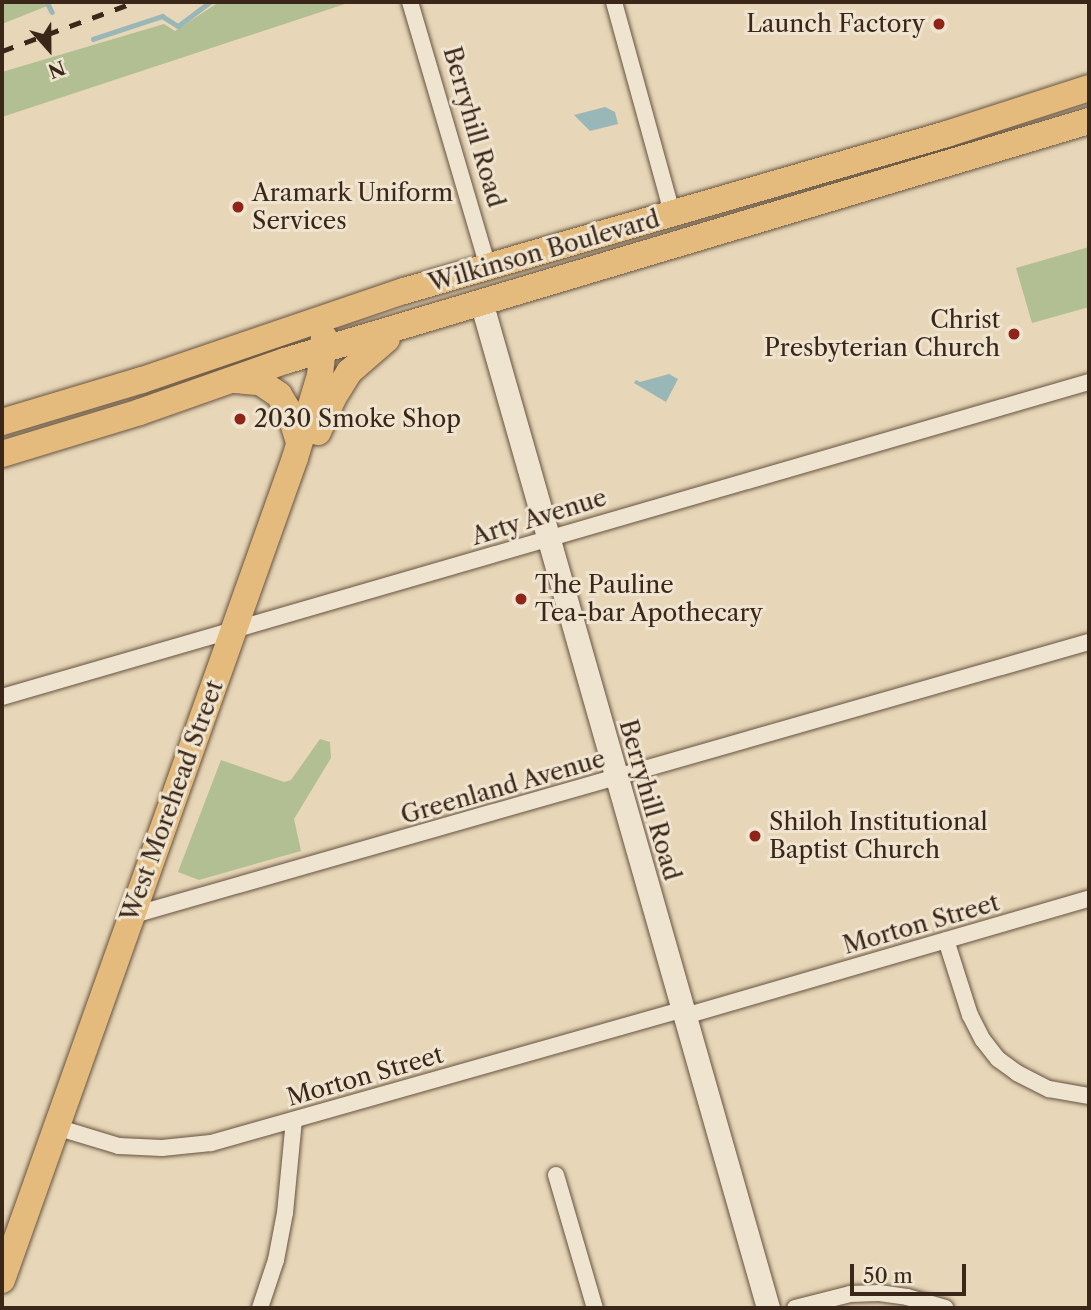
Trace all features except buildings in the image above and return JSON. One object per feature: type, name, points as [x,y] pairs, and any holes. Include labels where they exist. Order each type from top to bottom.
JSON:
[{"type":"main road","name":"Wilkinson Boulevard","points":[[2,422],[142,380],[320,318],[947,134],[1089,88]]},
{"type":"main road","name":"Wilkinson Boulevard","points":[[2,454],[119,419],[216,384],[325,350],[1089,121]]},
{"type":"main road","name":"West Morehead Street","points":[[2,1280],[297,450],[325,350],[320,318]]},
{"type":"main road","points":[[216,384],[246,379],[275,390],[288,408],[297,450],[312,444],[333,398],[357,363],[385,341],[420,323]]},
{"type":"street","name":"Berryhill Road","points":[[410,2],[488,267]]},
{"type":"street","points":[[614,2],[672,213]]},
{"type":"street","name":"Berryhill Road","points":[[482,305],[768,1308]]},
{"type":"street","name":"Arty Avenue","points":[[2,697],[1089,382]]},
{"type":"street","name":"Greenland Avenue","points":[[130,916],[1089,642]]},
{"type":"street","name":"Morton Street","points":[[56,1127],[119,1146],[162,1149],[211,1143],[1089,899]]},
{"type":"street","points":[[946,940],[970,1015],[983,1040],[998,1059],[1017,1073],[1049,1089],[1089,1096]]},
{"type":"street","points":[[261,1308],[276,1260],[285,1213],[294,1120]]},
{"type":"street","points":[[556,1175],[595,1308]]},
{"type":"street","points":[[795,1308],[840,1296],[878,1293],[907,1297],[946,1308]]},
{"type":"green space","points":[[2,2],[57,2],[2,24]]},
{"type":"green space","points":[[219,2],[351,2],[2,117],[2,72],[164,24],[175,31]]},
{"type":"green space","points":[[1089,247],[1089,307],[1032,323],[1016,268]]},
{"type":"green space","points":[[320,739],[330,742],[331,758],[294,819],[301,851],[199,880],[178,872],[221,760],[284,782],[291,780]]},
{"type":"water","points":[[605,107],[615,112],[618,124],[590,131],[574,115]]},
{"type":"water","points":[[669,374],[678,379],[666,402],[634,383],[636,380],[640,382]]},
{"type":"waterway","points":[[47,2],[52,12]]},
{"type":"waterway","points":[[93,39],[162,16],[178,26],[210,2]]},
{"type":"railway","points":[[2,51],[135,2]]},
{"type":"place","name":"Launch Factory","points":[[939,24]]},
{"type":"place","name":"Aramark Uniform Services","points":[[238,207]]},
{"type":"place","name":"Christ Presbyterian Church","points":[[1014,334]]},
{"type":"place","name":"2030 Smoke Shop","points":[[240,419]]},
{"type":"place","name":"The Pauline Tea-bar Apothecary","points":[[521,599]]},
{"type":"place","name":"Shiloh Institutional Baptist Church","points":[[755,836]]}]
